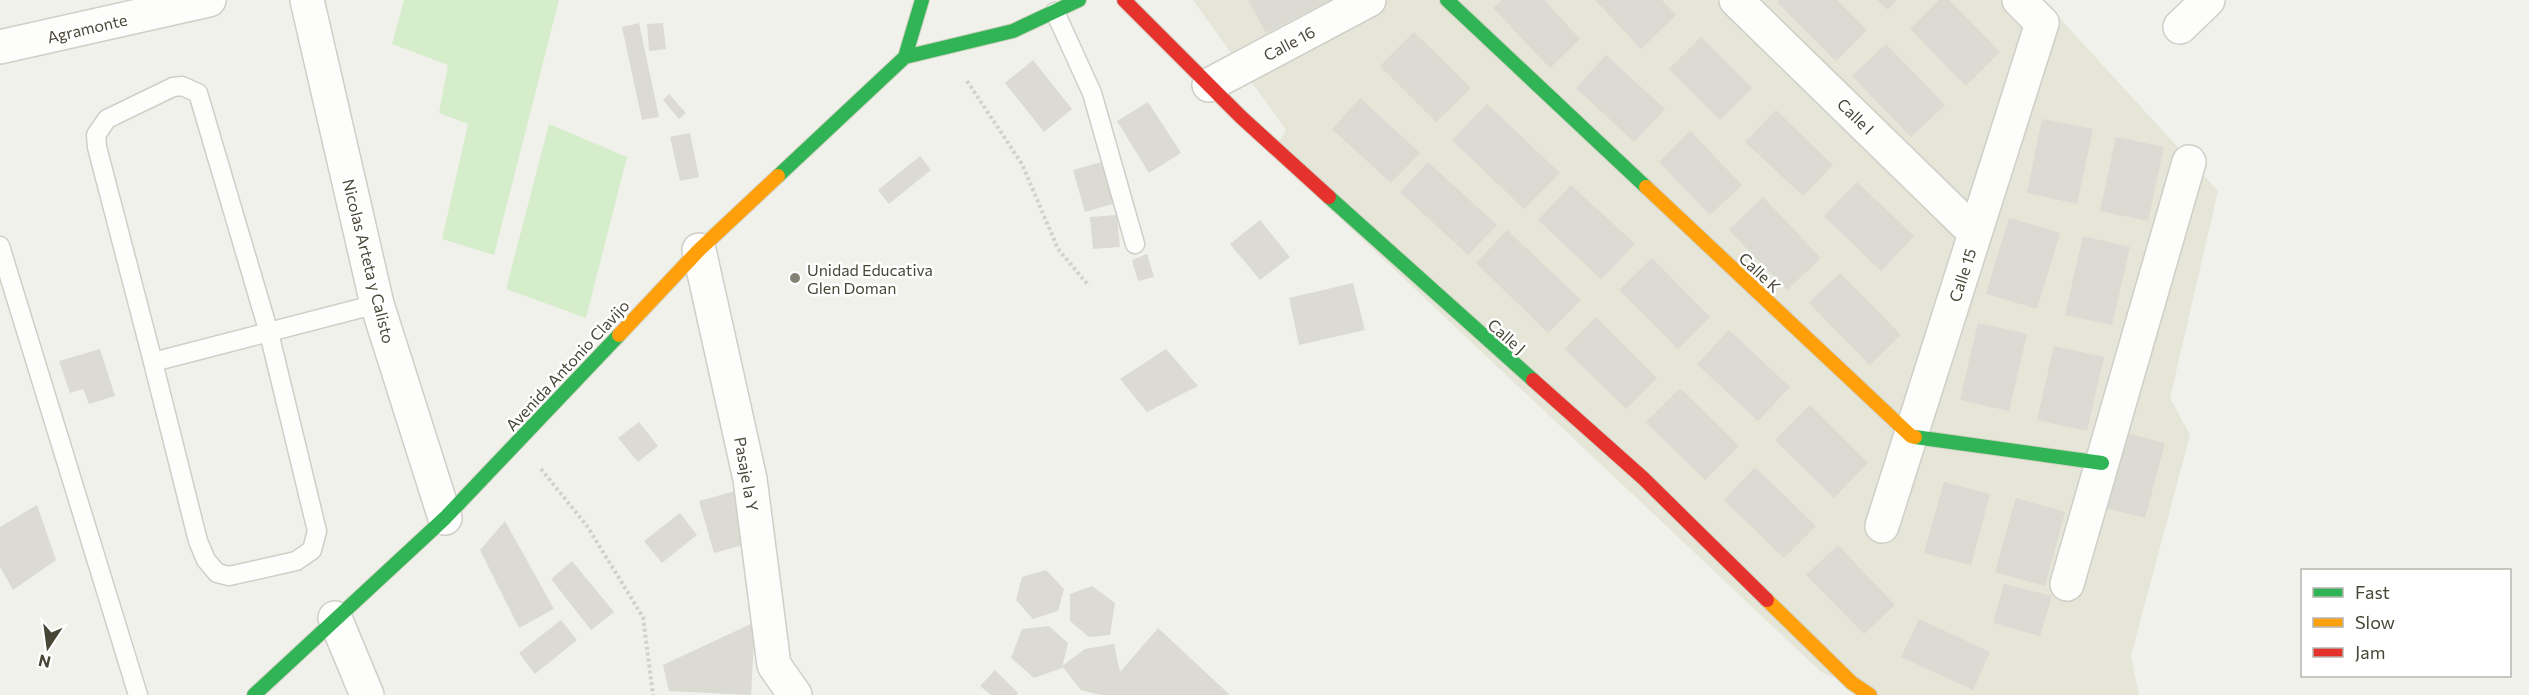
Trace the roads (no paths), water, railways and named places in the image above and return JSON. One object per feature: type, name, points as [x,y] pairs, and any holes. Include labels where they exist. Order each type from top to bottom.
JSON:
[{"type":"street","name":"Agramonte","points":[[0,47],[209,0]]},
{"type":"street","name":"Nicolas Arteta y Calisto","points":[[307,0],[377,304],[445,518]]},
{"type":"street","points":[[922,0],[905,57],[1013,31],[1079,0]]},
{"type":"street","name":"Calle J","points":[[1124,0],[1241,117],[1643,478],[1852,683],[1870,695]]},
{"type":"street","name":"Calle 16","points":[[1209,85],[1369,0]]},
{"type":"street","name":"Calle K","points":[[1447,0],[1911,436]]},
{"type":"street","name":"Calle I","points":[[1736,0],[1975,233]]},
{"type":"street","name":"Calle 15","points":[[1882,526],[2042,23],[2019,0]]},
{"type":"street","points":[[2180,27],[2208,0]]},
{"type":"street","name":"Avenida Antonio Clavijo","points":[[254,695],[445,518],[699,250],[905,57]]},
{"type":"street","points":[[2067,584],[2189,162]]},
{"type":"street","name":"Pasaje la Y","points":[[699,250],[750,479],[774,665],[795,695]]},
{"type":"street","points":[[1911,436],[2102,463]]},
{"type":"street","points":[[335,618],[367,695]]},
{"type":"lane","points":[[1055,12],[1092,93],[1135,244]]},
{"type":"lane","points":[[182,86],[198,93],[268,333],[317,531],[312,550],[296,561],[229,576],[217,573],[206,560],[198,541],[153,362],[96,135],[107,119],[172,87],[182,86]]},
{"type":"lane","points":[[0,246],[5,281],[138,695]]},
{"type":"lane","points":[[153,362],[377,304]]},
{"type":"place","name":"Unidad Educativa Glen Doman","points":[[795,278]]}]
